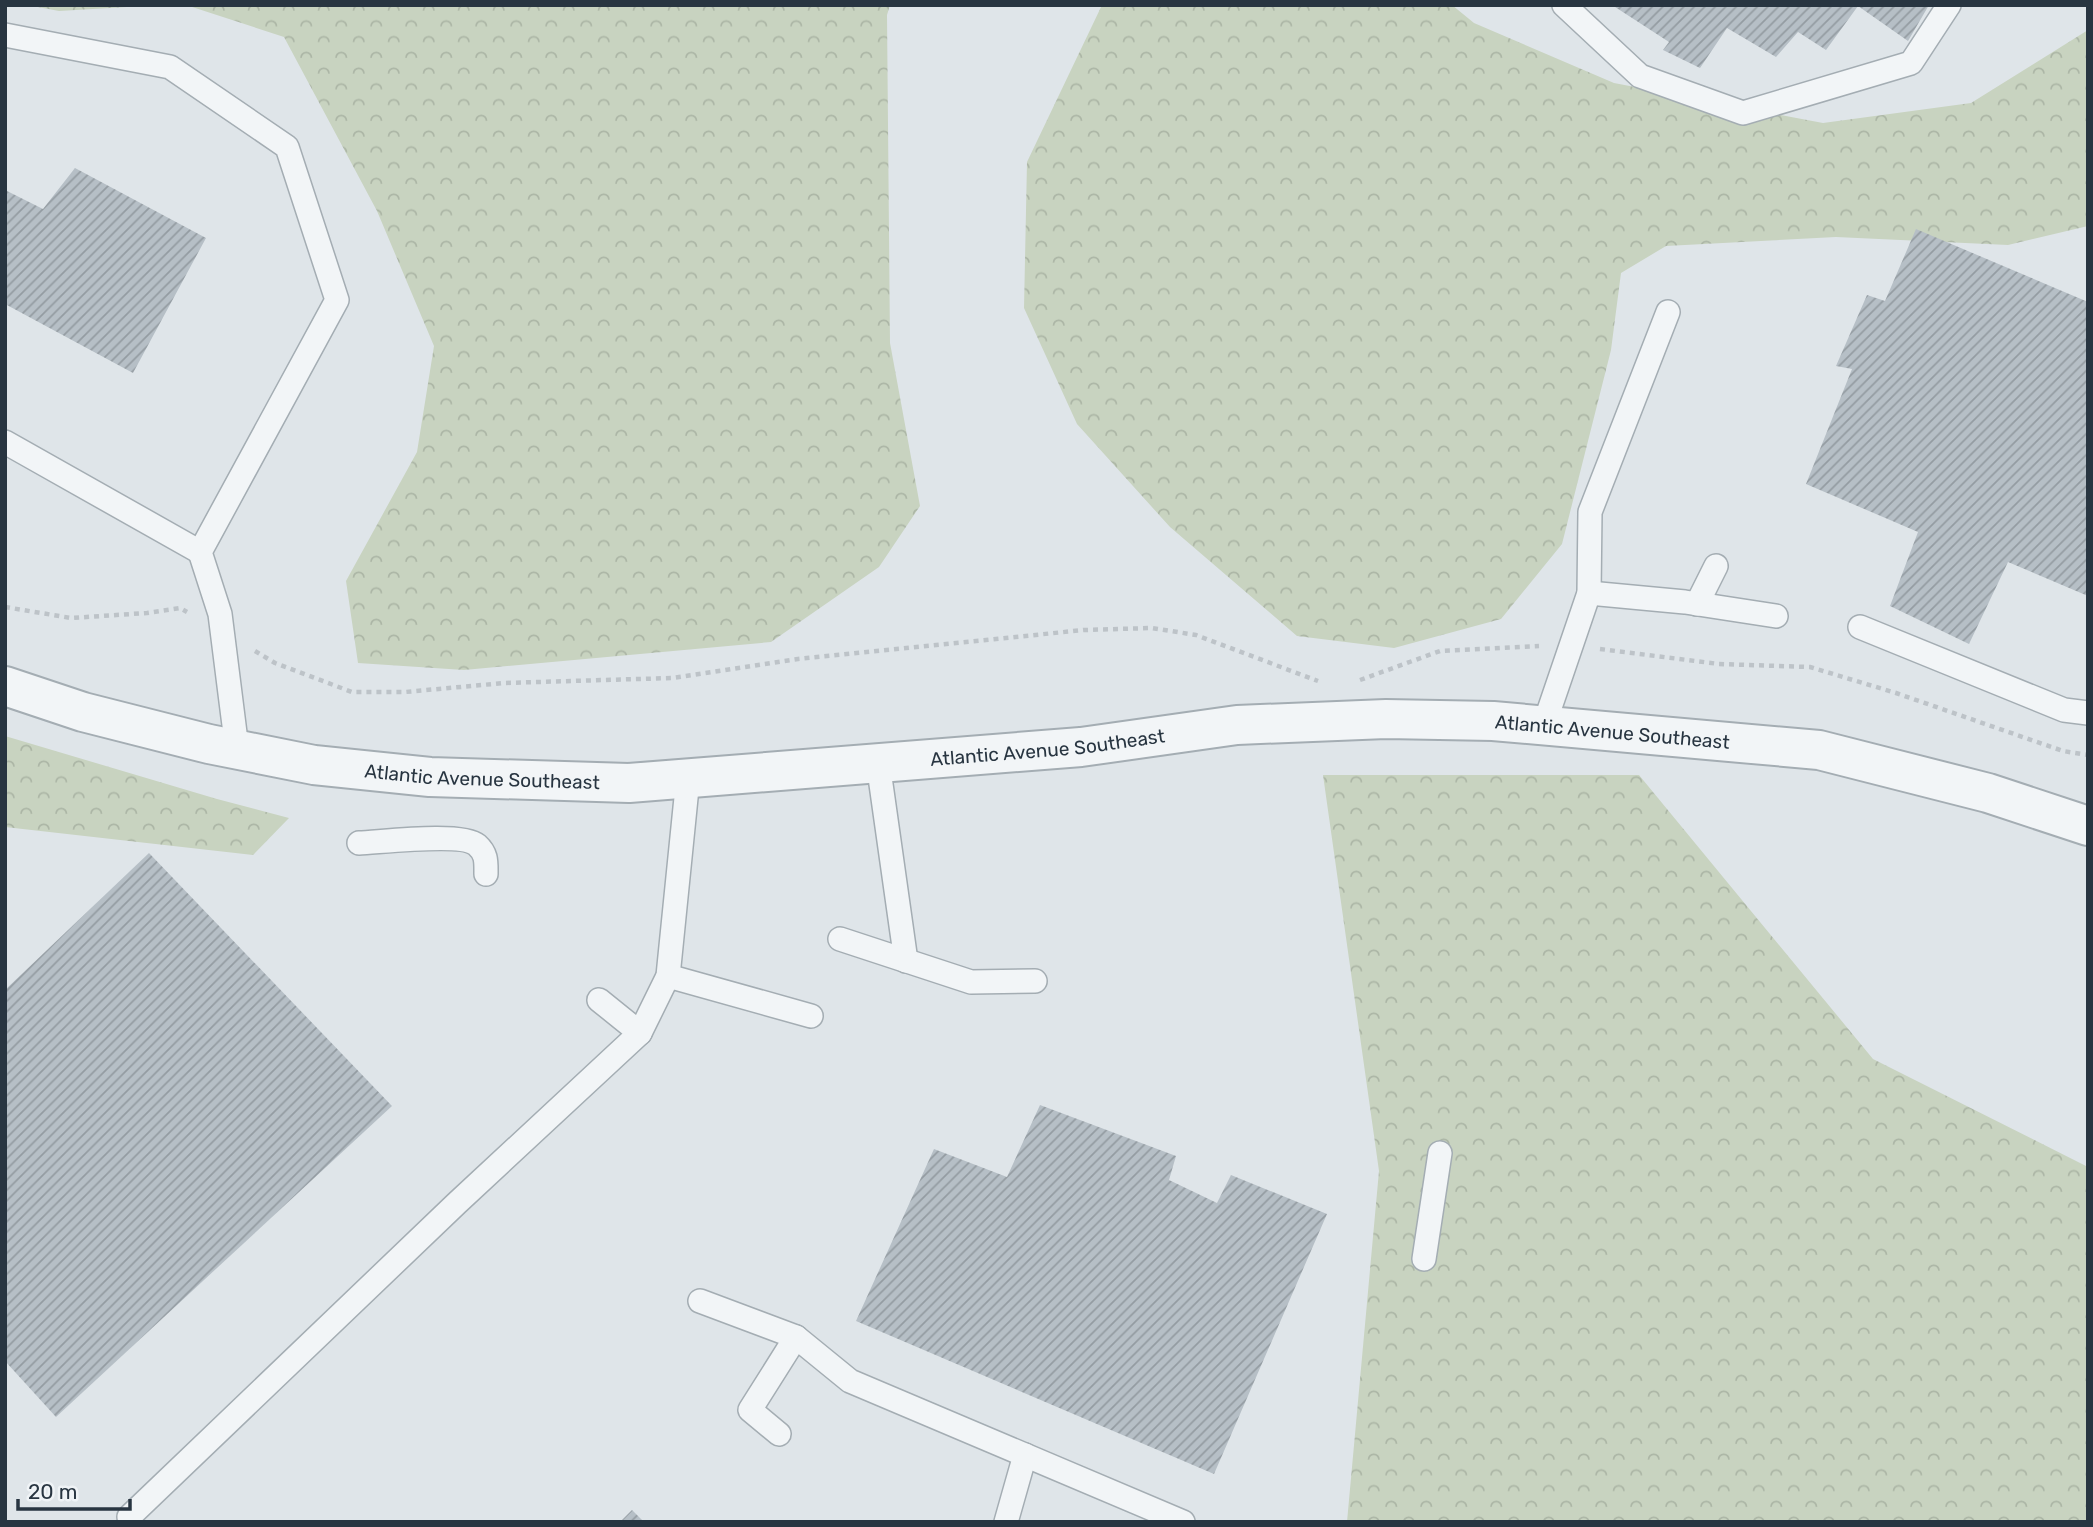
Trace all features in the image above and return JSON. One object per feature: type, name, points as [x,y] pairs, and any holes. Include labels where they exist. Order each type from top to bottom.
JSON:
[{"type":"street","name":"Atlantic Avenue Southeast","points":[[5,686],[83,712],[314,765],[430,777],[629,783],[1081,747],[1237,725],[1385,719],[1493,721],[1819,750],[1989,793],[2088,825]]},
{"type":"lane","points":[[1564,5],[1640,76],[1743,113],[1911,63],[1950,5]]},
{"type":"lane","points":[[5,34],[170,67],[287,147],[337,300],[200,552]]},
{"type":"lane","points":[[1544,725],[1589,593],[1590,512],[1668,312]]},
{"type":"lane","points":[[5,442],[200,552],[220,614],[237,749]]},
{"type":"lane","points":[[1697,604],[1716,566]]},
{"type":"lane","points":[[1589,593],[1697,604],[1776,616]]},
{"type":"lane","points":[[1860,627],[2064,710],[2088,713]]},
{"type":"lane","points":[[878,763],[906,961]]},
{"type":"lane","points":[[129,1517],[437,1222],[640,1033],[668,976],[688,778]]},
{"type":"lane","points":[[359,843],[458,837],[475,843],[486,856],[486,874]]},
{"type":"lane","points":[[840,939],[971,982],[1035,981]]},
{"type":"lane","points":[[668,976],[811,1016]]},
{"type":"lane","points":[[599,1000],[640,1033]]},
{"type":"lane","points":[[1424,1259],[1440,1153]]},
{"type":"lane","points":[[700,1301],[796,1337],[850,1381],[1183,1522]]},
{"type":"lane","points":[[779,1434],[750,1410],[796,1337]]},
{"type":"lane","points":[[1006,1522],[1025,1455]]},
{"type":"path","points":[[5,607],[71,618],[147,614],[180,608],[275,663],[352,692],[405,692],[505,683],[672,678],[798,659],[1084,630],[1152,628],[1196,635],[1310,680],[1322,682]]},
{"type":"path","points":[[1356,681],[1440,651],[1531,646],[1607,649],[1719,664],[1810,667],[1896,693],[2063,751],[2088,755]]},
{"type":"green space","points":[[27,5],[161,5],[59,11]]},
{"type":"green space","points":[[186,5],[890,5],[887,15],[890,343],[920,506],[879,567],[771,642],[464,670],[358,663],[346,581],[417,452],[434,346],[377,211],[284,37]]},
{"type":"green space","points":[[1102,5],[1452,5],[1474,23],[1614,83],[1823,123],[1971,103],[2088,30],[2088,226],[2008,245],[1836,237],[1666,246],[1621,273],[1611,350],[1562,544],[1501,619],[1394,648],[1297,636],[1170,527],[1077,424],[1024,308],[1027,162]]},
{"type":"green space","points":[[5,736],[289,818],[253,855],[5,827]]},
{"type":"green space","points":[[1323,775],[1639,775],[1873,1059],[2088,1167],[2088,1522],[1347,1522],[1379,1171]]},
{"type":"building","points":[[1612,5],[1929,5],[1908,41],[1858,6],[1826,50],[1798,32],[1776,57],[1727,28],[1700,68],[1663,50],[1669,42]]},
{"type":"building","points":[[75,168],[206,238],[133,373],[5,304],[5,190],[43,209]]},
{"type":"building","points":[[1916,229],[2088,302],[2088,596],[2008,562],[1969,644],[1890,606],[1918,532],[1806,484],[1852,369],[1836,366],[1867,295],[1885,301]]},
{"type":"building","points":[[149,853],[392,1106],[56,1417],[5,1361],[5,990]]},
{"type":"building","points":[[1040,1105],[1176,1156],[1169,1180],[1217,1203],[1231,1175],[1327,1214],[1214,1474],[856,1321],[934,1149],[1007,1177]]},
{"type":"building","points":[[632,1510],[644,1522],[620,1522]]}]
